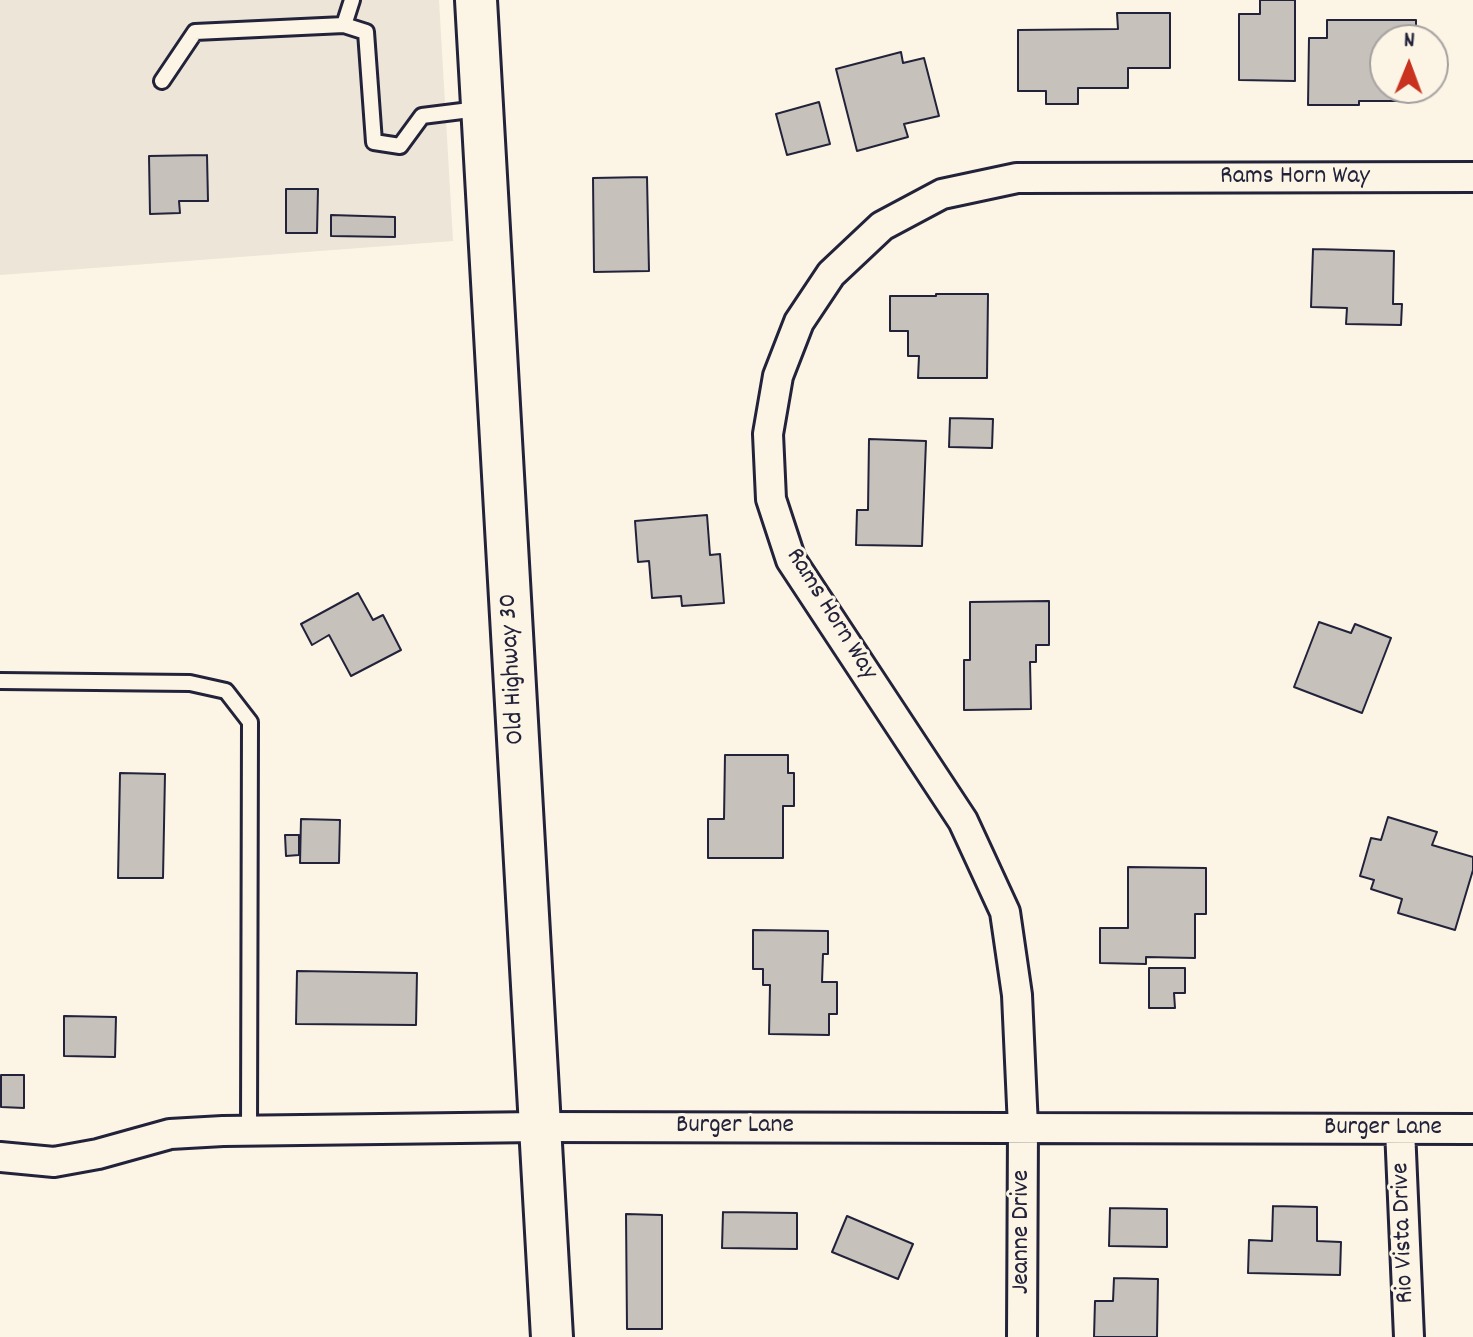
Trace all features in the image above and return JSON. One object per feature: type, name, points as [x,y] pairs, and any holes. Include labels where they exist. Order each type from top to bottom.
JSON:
[{"type":"street","name":"Old Highway 30","points":[[476,0],[552,1337]]},
{"type":"street","name":"Rams Horn Way","points":[[1023,1127],[1017,995],[1005,912],[963,821],[791,560],[771,499],[768,434],[778,376],[799,322],[831,274],[882,226],[942,194],[987,184],[1017,178],[1473,177]]},
{"type":"street","name":"Burger Lane","points":[[0,1157],[54,1162],[98,1154],[170,1134],[249,1131],[539,1127],[1473,1129]]},
{"type":"street","name":"Jeanne Drive","points":[[1022,1337],[1023,1127]]},
{"type":"street","name":"Rio Vista Drive","points":[[1400,1129],[1409,1337]]},
{"type":"lane","points":[[344,25],[352,0]]},
{"type":"lane","points":[[162,81],[195,32],[344,25],[366,32],[374,142],[400,146],[422,116],[482,108]]},
{"type":"lane","points":[[0,681],[190,683],[226,691],[250,722],[249,1131]]},
{"type":"shaded area","points":[[0,0],[439,0],[453,241],[0,275]]},
{"type":"building","points":[[1260,0],[1295,0],[1295,81],[1239,80],[1239,14],[1260,14]]},
{"type":"building","points":[[1117,13],[1170,13],[1170,68],[1128,68],[1128,88],[1078,88],[1078,104],[1046,104],[1046,91],[1018,91],[1018,30],[1118,29]]},
{"type":"building","points":[[1327,20],[1416,20],[1416,24],[1369,24],[1369,101],[1359,101],[1359,105],[1308,105],[1309,38],[1327,38]]},
{"type":"building","points":[[901,52],[903,63],[924,58],[939,116],[904,124],[908,137],[857,151],[836,69]]},
{"type":"building","points":[[819,102],[830,144],[787,155],[776,114]]},
{"type":"building","points":[[207,155],[208,201],[179,201],[180,213],[150,214],[149,156]]},
{"type":"building","points":[[647,177],[649,271],[594,272],[593,178]]},
{"type":"building","points":[[286,189],[318,189],[317,233],[286,233]]},
{"type":"building","points":[[331,215],[395,217],[395,237],[331,236]]},
{"type":"building","points":[[1313,249],[1394,251],[1393,304],[1402,304],[1401,325],[1346,324],[1347,308],[1311,307]]},
{"type":"building","points":[[988,294],[987,378],[918,378],[919,356],[908,356],[908,331],[890,331],[890,296]]},
{"type":"building","points":[[950,418],[993,419],[992,448],[949,447]]},
{"type":"building","points":[[869,439],[926,441],[922,546],[856,545],[857,510],[868,510]]},
{"type":"building","points":[[707,515],[710,555],[720,554],[724,603],[682,606],[681,596],[652,598],[649,561],[638,562],[635,521]]},
{"type":"building","points":[[358,593],[373,620],[383,615],[401,650],[351,676],[329,635],[312,645],[301,624]]},
{"type":"building","points":[[1049,601],[1049,645],[1036,645],[1036,662],[1030,662],[1031,709],[964,710],[964,660],[970,660],[970,602]]},
{"type":"building","points":[[1319,622],[1351,633],[1355,624],[1391,638],[1362,713],[1294,687]]},
{"type":"building","points":[[725,755],[788,755],[788,773],[794,773],[794,806],[783,806],[783,858],[708,858],[708,819],[724,819]]},
{"type":"building","points":[[120,773],[165,774],[163,878],[118,878]]},
{"type":"building","points":[[1388,817],[1437,832],[1432,845],[1473,857],[1473,870],[1455,930],[1398,913],[1402,899],[1371,889],[1374,880],[1360,876],[1371,838],[1381,840]]},
{"type":"building","points":[[301,819],[340,820],[339,863],[300,863]]},
{"type":"building","points":[[285,835],[299,835],[299,855],[286,856]]},
{"type":"building","points":[[1128,867],[1206,868],[1206,914],[1195,914],[1195,958],[1146,957],[1146,964],[1100,963],[1100,928],[1128,928]]},
{"type":"building","points":[[753,930],[828,931],[828,954],[823,954],[822,982],[837,982],[837,1014],[829,1014],[829,1035],[769,1034],[770,985],[763,985],[763,969],[753,969]]},
{"type":"building","points":[[1149,968],[1185,968],[1185,993],[1174,993],[1175,1008],[1149,1008]]},
{"type":"building","points":[[297,971],[417,973],[416,1025],[296,1024]]},
{"type":"building","points":[[64,1016],[116,1017],[115,1057],[64,1056]]},
{"type":"building","points":[[1,1075],[24,1075],[24,1108],[1,1107]]},
{"type":"building","points":[[1273,1206],[1317,1207],[1317,1241],[1341,1242],[1340,1275],[1248,1273],[1249,1240],[1272,1241]]},
{"type":"building","points":[[1110,1208],[1167,1209],[1167,1247],[1109,1246]]},
{"type":"building","points":[[723,1212],[797,1213],[797,1249],[722,1248]]},
{"type":"building","points":[[626,1214],[662,1215],[662,1329],[627,1329]]},
{"type":"building","points":[[847,1216],[913,1244],[898,1279],[832,1252]]},
{"type":"building","points":[[1114,1278],[1158,1279],[1157,1337],[1094,1337],[1095,1301],[1113,1301]]}]
